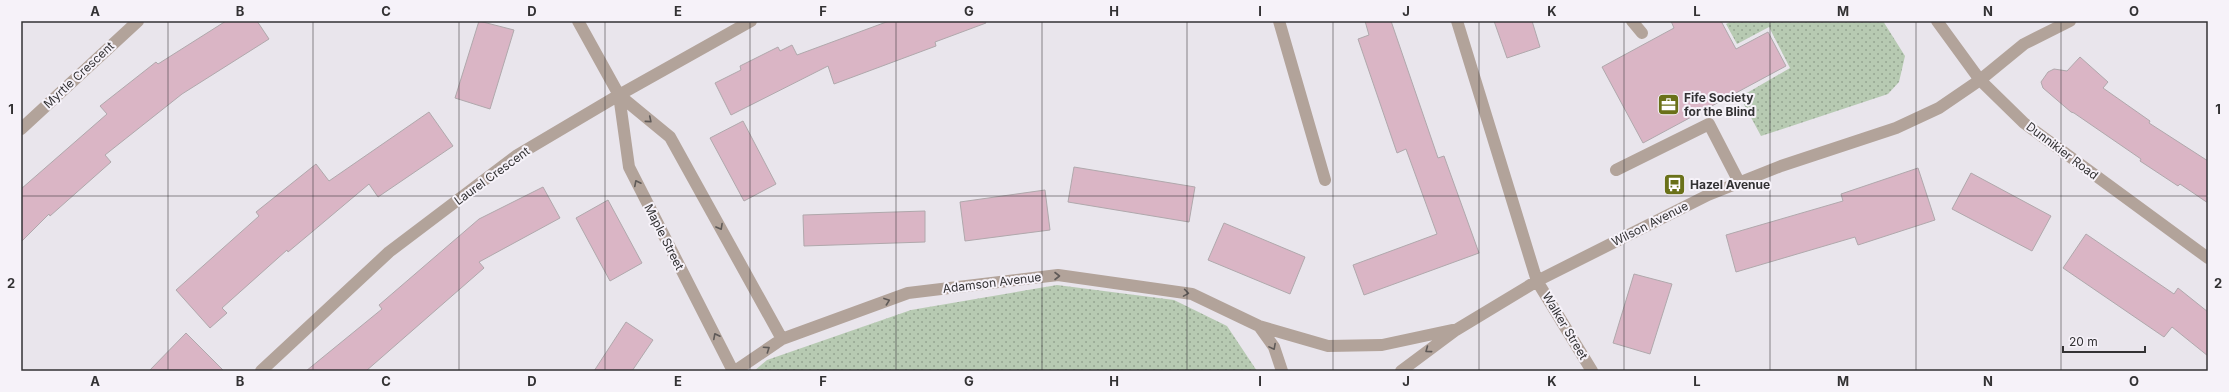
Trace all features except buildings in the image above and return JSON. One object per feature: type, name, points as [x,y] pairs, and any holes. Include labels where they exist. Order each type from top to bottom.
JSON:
[{"type":"street","name":"Myrtle Crescent","points":[[21,130],[138,21]]},
{"type":"street","name":"Maple Street","points":[[578,21],[619,95],[629,167],[734,371]]},
{"type":"street","name":"Laurel Crescent","points":[[261,371],[389,252],[516,156],[619,95],[751,21]]},
{"type":"street","points":[[1279,21],[1325,180]]},
{"type":"street","points":[[1457,21],[1537,281]]},
{"type":"street","points":[[1632,21],[1642,33]]},
{"type":"street","name":"Dunnikier Road","points":[[1937,21],[1980,80],[2034,132],[2208,258]]},
{"type":"street","name":"Wilson Avenue","points":[[1400,371],[1456,330],[1537,281],[1708,195],[1739,182],[1909,123],[1939,108],[1980,80],[2024,44],[2070,21]]},
{"type":"street","name":"Maple Street","points":[[619,95],[670,137],[782,339]]},
{"type":"street","points":[[1616,170],[1708,124],[1739,182]]},
{"type":"street","name":"Adamson Avenue","points":[[734,371],[782,339],[908,293],[1058,275],[1192,294],[1259,326],[1328,346],[1382,345],[1456,330]]},
{"type":"street","name":"Walker Street","points":[[1537,281],[1592,371]]},
{"type":"street","name":"Adamson Avenue","points":[[1259,326],[1274,347],[1282,371]]},
{"type":"green space","points":[[1732,21],[1883,21],[1905,56],[1899,82],[1888,94],[1761,136],[1740,97],[1790,68],[1769,27],[1737,44],[1726,24]]},
{"type":"green space","points":[[1057,285],[1174,300],[1227,326],[1257,371],[754,371],[767,360],[911,310]]},
{"type":"place","name":"Fife Society for the Blind","points":[[1668,105]]},
{"type":"place","name":"Hazel Avenue","points":[[1675,185]]}]
